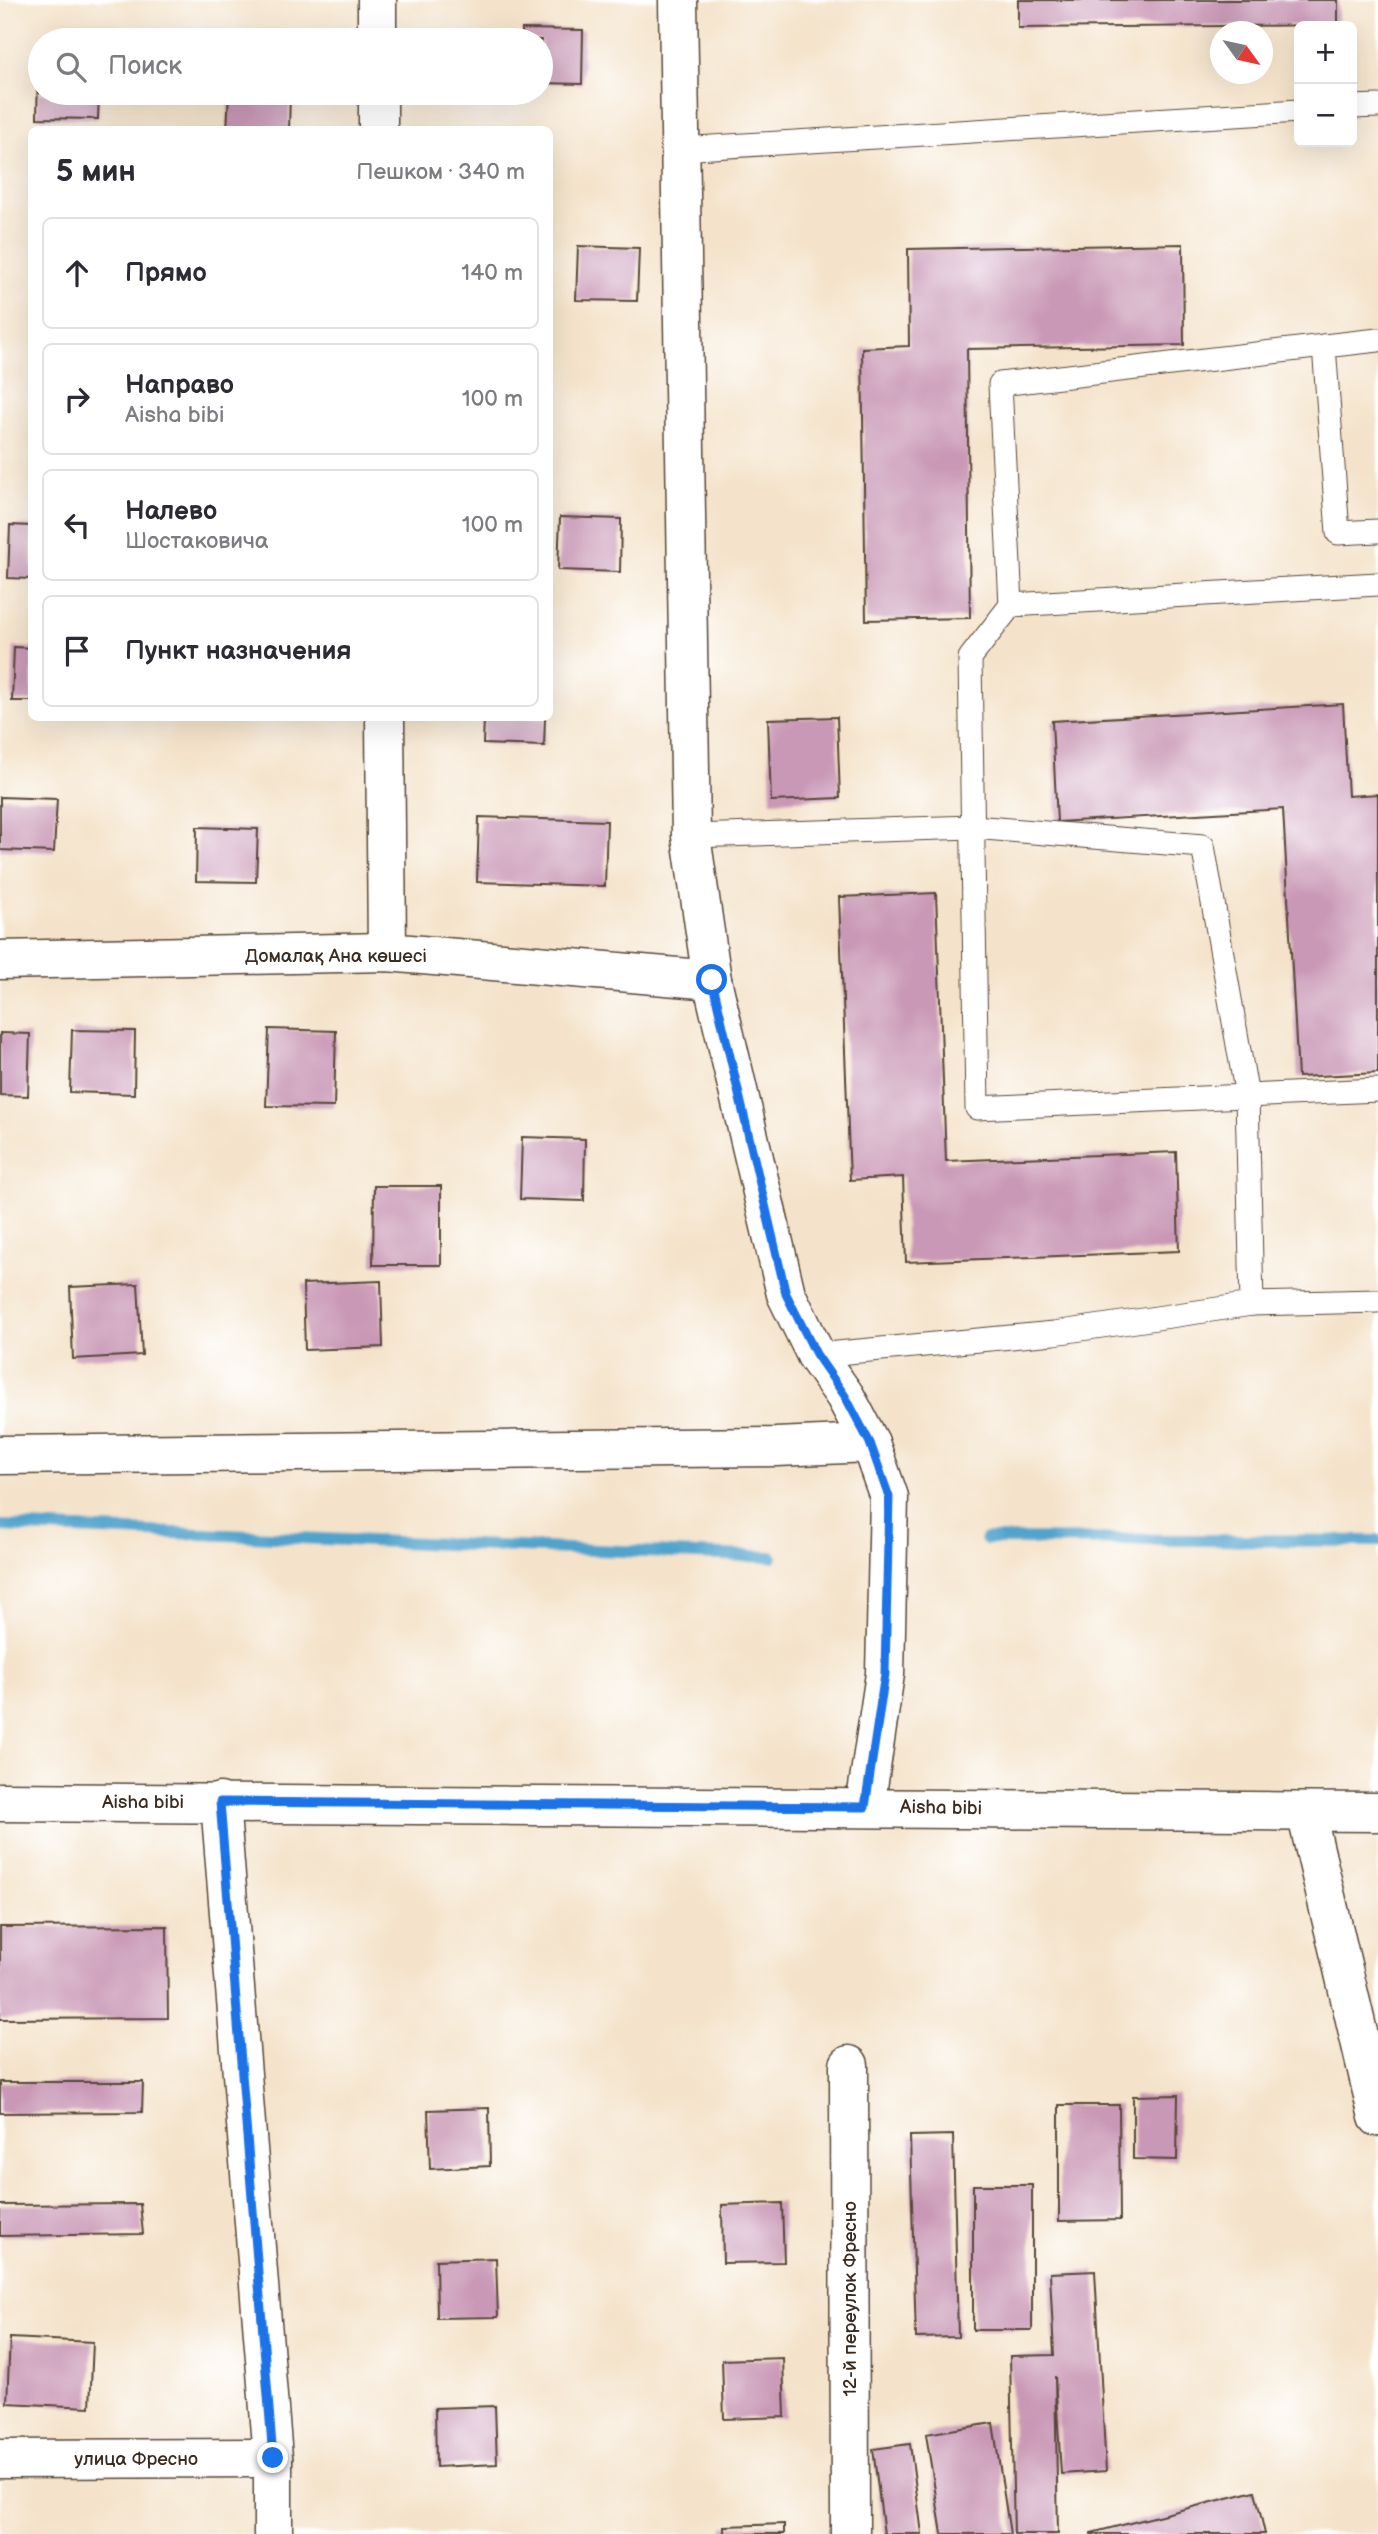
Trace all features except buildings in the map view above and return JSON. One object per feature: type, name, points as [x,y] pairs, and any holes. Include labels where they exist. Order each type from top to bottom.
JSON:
[{"type":"street","points":[[377,0],[377,28]]},
{"type":"street","points":[[678,0],[691,836],[712,980],[786,1294],[816,1354],[845,1396],[870,1443],[889,1497],[885,1674],[865,1807]]},
{"type":"street","points":[[378,105],[378,126]]},
{"type":"street","points":[[384,721],[387,952]]},
{"type":"street","name":"Домалақ Ана көшесі","points":[[0,960],[387,952],[712,980]]},
{"type":"street","points":[[0,1455],[776,1447],[870,1443]]},
{"type":"street","name":"Aisha bibi","points":[[0,1802],[1378,1812]]},
{"type":"street","points":[[220,1802],[273,2458],[273,2534]]},
{"type":"street","points":[[1307,1812],[1378,2117]]},
{"type":"street","name":"12-й переулок Фресно","points":[[849,2065],[850,2534]]},
{"type":"street","name":"улица Фресно","points":[[0,2459],[273,2458]]},
{"type":"lane","points":[[1357,107],[1378,106]]},
{"type":"lane","points":[[680,149],[1294,111]]},
{"type":"lane","points":[[1378,340],[1000,384],[1011,605],[970,658],[977,1108],[1378,1090]]},
{"type":"lane","points":[[1324,346],[1338,533],[1378,531]]},
{"type":"lane","points":[[1011,605],[1378,584]]},
{"type":"lane","points":[[691,836],[973,827],[1203,846],[1247,1096],[1252,1304]]},
{"type":"lane","points":[[816,1354],[1054,1333],[1252,1304],[1378,1301]]},
{"type":"waterway","points":[[0,1526],[772,1557]]},
{"type":"waterway","points":[[986,1539],[1378,1541]]},
{"type":"route","points":[[273,2458],[220,1802],[865,1807],[885,1674],[889,1497],[870,1443],[845,1396],[816,1354],[786,1294],[712,980]]}]
